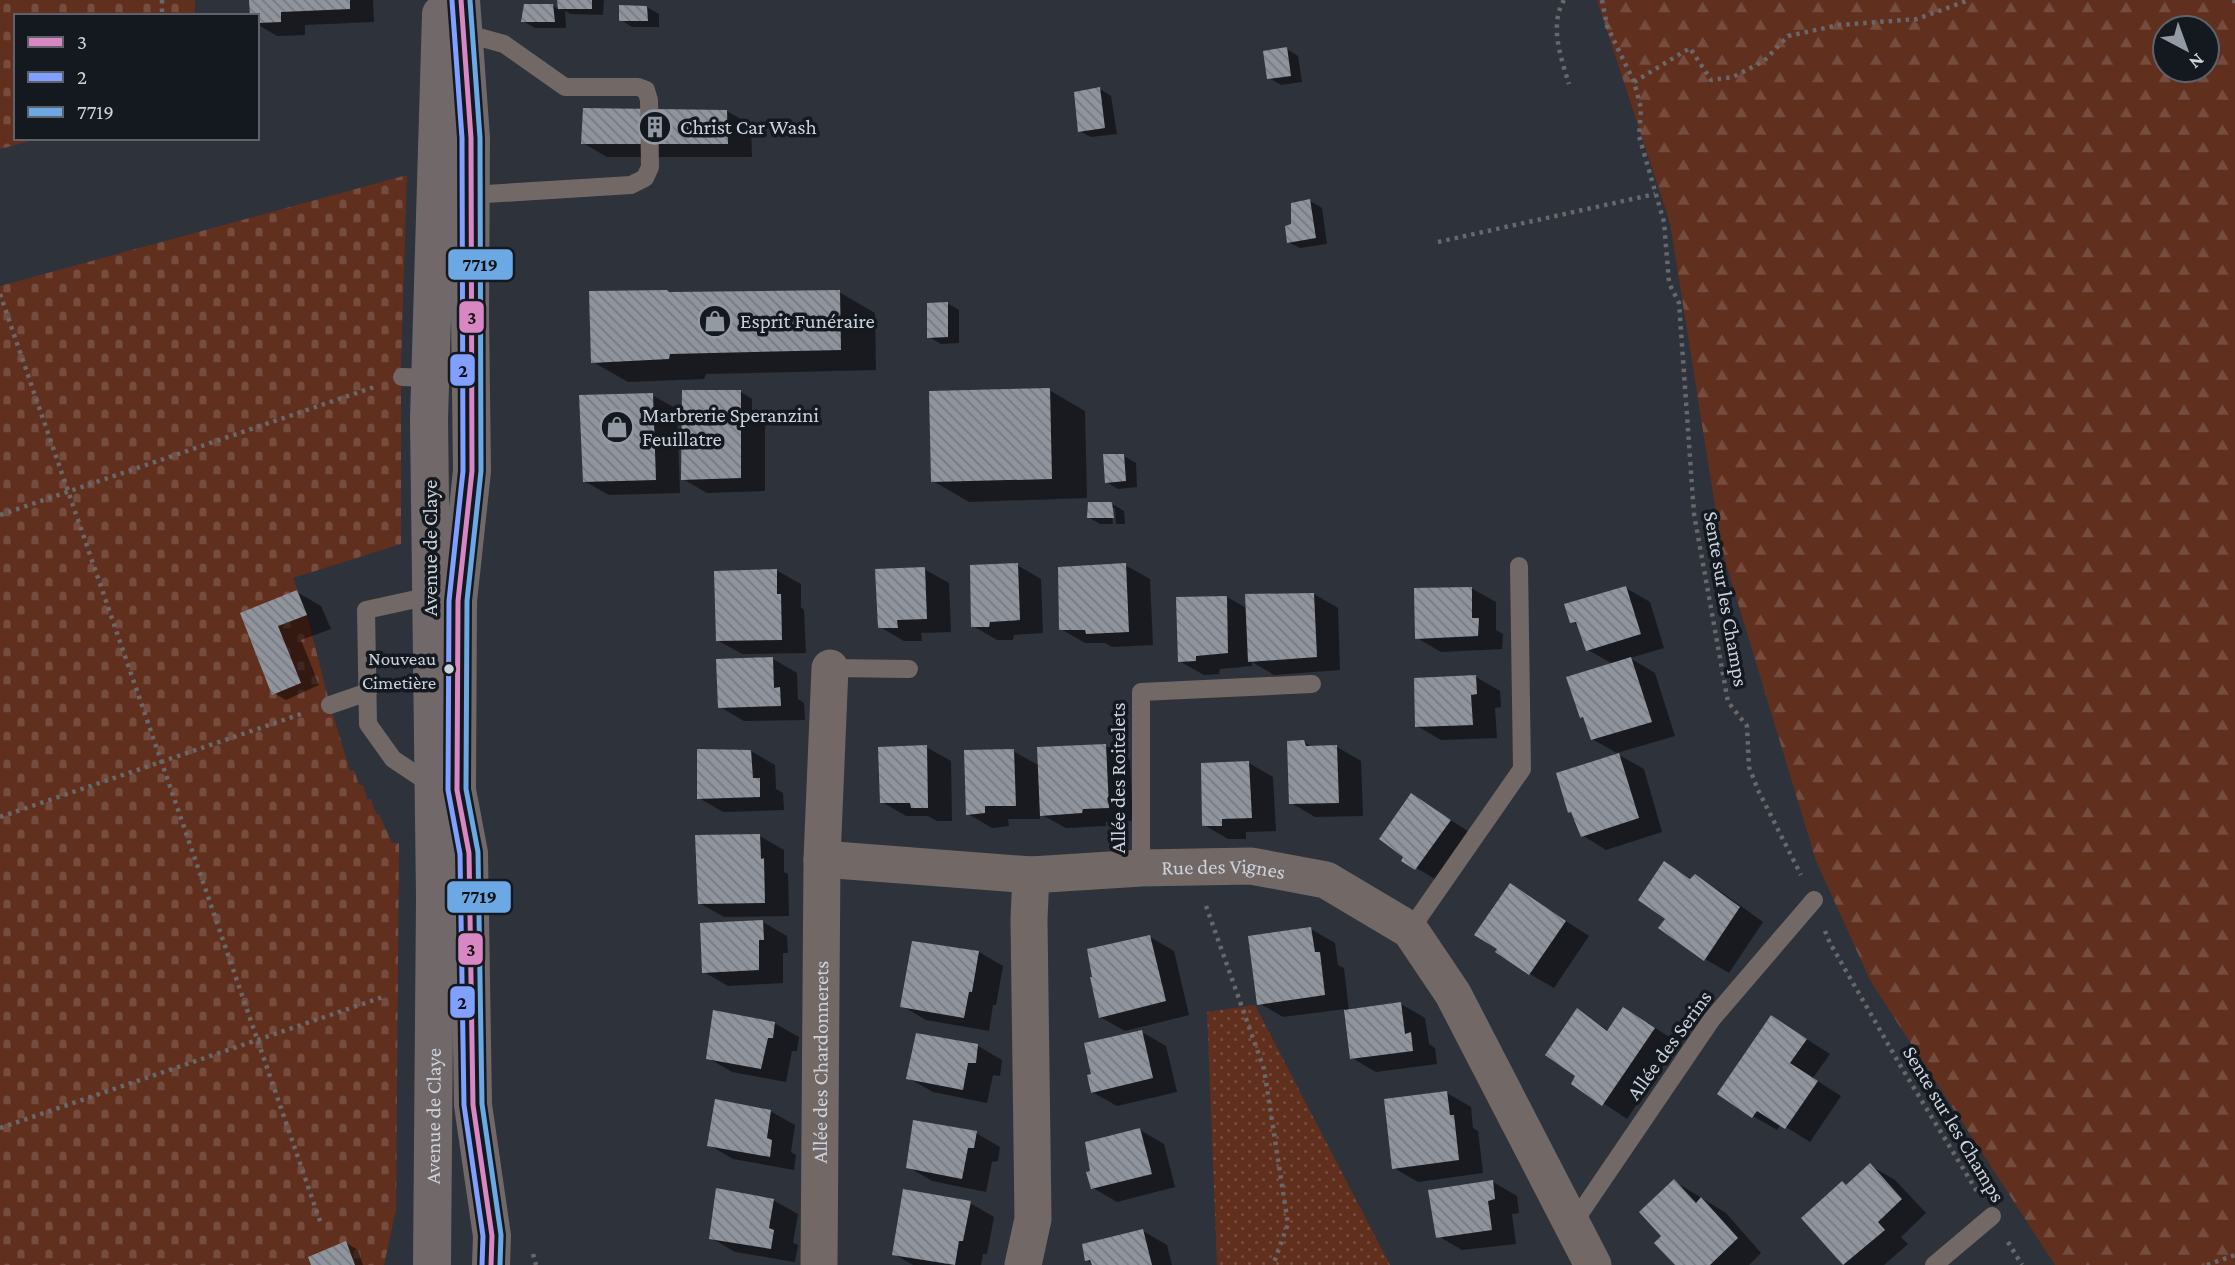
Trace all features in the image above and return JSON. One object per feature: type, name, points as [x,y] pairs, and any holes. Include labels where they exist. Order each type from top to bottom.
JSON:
[{"type":"main road","name":"Avenue de Claye","points":[[446,11],[471,138],[472,471],[458,601],[457,790],[469,853],[473,1105],[492,1236],[491,1265]]},
{"type":"main road","name":"Avenue de Claye","points":[[432,1265],[435,898],[430,596],[416,378],[446,11]]},
{"type":"street","name":"Allée des Chardonnerets","points":[[820,1265],[822,859],[830,668]]},
{"type":"street","points":[[822,859],[1031,875],[1029,919],[1033,1219],[1023,1265]]},
{"type":"street","name":"Rue des Vignes","points":[[1031,875],[1141,868],[1251,866],[1326,880],[1410,930],[1454,994],[1593,1265]]},
{"type":"lane","points":[[446,11],[504,44],[565,87],[638,87],[646,90],[649,100],[650,167],[645,178],[631,185],[470,195]]},
{"type":"lane","points":[[1410,930],[1522,769],[1519,566]]},
{"type":"lane","points":[[430,596],[366,610],[368,724],[393,759],[432,785]]},
{"type":"lane","name":"Allée des Chardonnerets","points":[[830,668],[909,669]]},
{"type":"lane","name":"Allée des Roitelets","points":[[1141,868],[1141,692],[1312,684]]},
{"type":"lane","points":[[330,705],[368,692]]},
{"type":"lane","name":"Allée des Serins","points":[[1572,1225],[1712,1019],[1814,900]]},
{"type":"lane","points":[[1934,1265],[1992,1216]]},
{"type":"path","points":[[1564,0],[1558,10],[1558,46],[1569,84]]},
{"type":"path","name":"Sente sur les Champs","points":[[1602,0],[1607,26],[1634,82],[1641,108],[1639,136],[1664,222],[1669,283],[1679,303],[1694,514],[1728,702],[1747,726],[1749,767],[1814,900],[1830,943],[1900,1065],[2022,1265]]},
{"type":"path","points":[[1634,82],[1690,48],[1712,80],[1734,77],[1764,61],[1788,36],[1839,25],[1917,19],[1969,0]]},
{"type":"path","points":[[1438,242],[1655,194]]},
{"type":"path","points":[[0,294],[321,1224]]},
{"type":"path","points":[[0,515],[416,378]]},
{"type":"path","points":[[0,817],[330,705]]},
{"type":"path","points":[[1205,904],[1264,1069],[1288,1224],[1273,1265]]},
{"type":"path","points":[[0,1128],[386,996]]},
{"type":"path","points":[[533,1252],[536,1265]]},
{"type":"path","points":[[2207,1265],[2235,1255]]},
{"type":"green space","points":[[0,0],[195,0],[195,14],[14,14],[14,140],[35,140],[0,149]]},
{"type":"green space","points":[[1597,0],[2235,0],[2235,1265],[2055,1265],[1871,982],[1816,861],[1722,550],[1670,223]]},
{"type":"green space","name":"Nouveau Cimetière","points":[[407,175],[401,364],[401,544],[293,578],[307,615],[350,771],[354,770],[359,785],[363,785],[367,799],[371,799],[392,843],[399,843],[396,1209],[384,1265],[0,1265],[0,286]]},
{"type":"green space","points":[[1255,1005],[1390,1265],[1217,1265],[1207,1012]]},
{"type":"building","points":[[249,0],[350,0],[350,9],[281,12],[281,22],[259,23],[259,14],[250,14]]},
{"type":"building","points":[[557,0],[592,0],[592,9],[558,9]]},
{"type":"building","points":[[524,4],[553,4],[555,22],[521,22]]},
{"type":"building","points":[[619,5],[647,6],[648,21],[619,21]]},
{"type":"building","points":[[1287,47],[1291,76],[1267,79],[1263,51]]},
{"type":"building","points":[[1100,87],[1105,128],[1078,132],[1074,92]]},
{"type":"building","name":"Christ Car Wash","points":[[583,108],[727,110],[728,144],[581,144]]},
{"type":"building","points":[[1310,199],[1316,238],[1287,243],[1285,226],[1291,224],[1291,203]]},
{"type":"building","name":"Esprit Funéraire","points":[[840,290],[841,350],[670,354],[669,359],[591,363],[589,291]]},
{"type":"building","points":[[948,302],[948,337],[927,338],[927,303]]},
{"type":"building","points":[[1050,388],[1052,479],[931,482],[929,391]]},
{"type":"building","points":[[682,390],[741,390],[741,478],[681,480]]},
{"type":"building","name":"Marbrerie Speranzini Feuillatre","points":[[653,393],[656,480],[583,482],[579,395]]},
{"type":"building","points":[[1103,454],[1124,454],[1126,481],[1105,483]]},
{"type":"building","points":[[1088,502],[1112,502],[1114,518],[1087,518]]},
{"type":"building","points":[[1018,563],[1020,620],[990,622],[989,627],[971,627],[970,565]]},
{"type":"building","points":[[1126,563],[1129,632],[1086,634],[1085,630],[1059,630],[1058,567]]},
{"type":"building","points":[[925,567],[927,619],[897,620],[898,628],[878,628],[875,569]]},
{"type":"building","points":[[777,569],[777,594],[781,594],[782,640],[716,641],[714,571]]},
{"type":"building","points":[[1626,586],[1641,634],[1586,651],[1576,622],[1570,623],[1564,604]]},
{"type":"building","points":[[1472,587],[1472,618],[1479,618],[1478,636],[1415,639],[1414,588]]},
{"type":"building","points":[[297,590],[307,615],[278,626],[301,683],[272,695],[240,613]]},
{"type":"building","points":[[1314,593],[1317,657],[1248,662],[1245,594]]},
{"type":"building","points":[[1227,596],[1228,653],[1196,656],[1196,661],[1178,662],[1176,597]]},
{"type":"building","points":[[773,657],[774,688],[780,687],[781,706],[718,708],[716,659]]},
{"type":"building","points":[[1631,657],[1652,722],[1591,740],[1583,717],[1580,718],[1566,677]]},
{"type":"building","points":[[1476,675],[1477,694],[1471,695],[1473,725],[1415,727],[1414,678]]},
{"type":"building","points":[[1304,740],[1306,746],[1337,745],[1339,803],[1289,804],[1287,741]]},
{"type":"building","points":[[1106,744],[1109,808],[1040,816],[1037,747]]},
{"type":"building","points":[[927,745],[928,808],[911,808],[910,803],[880,803],[878,747]]},
{"type":"building","points":[[697,749],[751,750],[753,778],[760,778],[760,797],[697,799]]},
{"type":"building","points":[[1014,749],[1016,806],[985,806],[985,813],[966,815],[964,750]]},
{"type":"building","points":[[1619,753],[1639,818],[1581,837],[1571,812],[1568,813],[1556,773]]},
{"type":"building","points":[[1249,761],[1252,818],[1222,819],[1222,826],[1202,826],[1201,763]]},
{"type":"building","points":[[1411,793],[1451,820],[1415,870],[1401,861],[1403,857],[1379,839]]},
{"type":"building","points":[[760,834],[761,859],[764,858],[765,903],[698,904],[695,835]]},
{"type":"building","points":[[1664,861],[1690,879],[1695,874],[1740,907],[1704,961],[1658,928],[1665,919],[1638,900]]},
{"type":"building","points":[[1510,883],[1566,921],[1529,975],[1495,952],[1497,949],[1474,935]]},
{"type":"building","points":[[763,920],[764,940],[759,940],[759,970],[702,973],[700,923]]},
{"type":"building","points":[[1311,927],[1315,952],[1320,952],[1325,995],[1257,1005],[1248,936]]},
{"type":"building","points":[[1150,935],[1166,1001],[1099,1018],[1087,949]]},
{"type":"building","points":[[912,941],[979,951],[972,992],[969,992],[964,1018],[900,1007]]},
{"type":"building","points":[[1401,1002],[1405,1034],[1411,1032],[1413,1051],[1350,1059],[1344,1010]]},
{"type":"building","points":[[1623,1007],[1655,1028],[1602,1106],[1571,1084],[1575,1076],[1545,1055],[1577,1008],[1607,1031]]},
{"type":"building","points":[[713,1010],[775,1022],[773,1038],[768,1038],[761,1069],[706,1059]]},
{"type":"building","points":[[1771,1015],[1807,1039],[1790,1063],[1818,1081],[1785,1129],[1757,1111],[1752,1118],[1717,1094]]},
{"type":"building","points":[[1142,1030],[1153,1078],[1091,1093],[1087,1075],[1091,1074],[1084,1043]]},
{"type":"building","points":[[916,1033],[978,1044],[976,1063],[968,1063],[963,1090],[906,1079]]},
{"type":"building","points":[[1447,1091],[1450,1115],[1454,1115],[1459,1160],[1392,1169],[1384,1099]]},
{"type":"building","points":[[715,1099],[771,1110],[767,1138],[772,1140],[770,1157],[707,1146]]},
{"type":"building","points":[[913,1120],[977,1131],[974,1148],[968,1148],[962,1179],[906,1168]]},
{"type":"building","points":[[1140,1128],[1152,1174],[1091,1189],[1086,1172],[1090,1171],[1085,1142]]},
{"type":"building","points":[[1870,1163],[1902,1199],[1878,1222],[1885,1230],[1843,1265],[1801,1218],[1842,1181],[1846,1185]]},
{"type":"building","points":[[1674,1179],[1696,1203],[1701,1197],[1738,1238],[1710,1265],[1675,1265],[1654,1243],[1661,1236],[1639,1212]]},
{"type":"building","points":[[1493,1180],[1495,1199],[1488,1201],[1492,1230],[1436,1238],[1428,1190]]},
{"type":"building","points":[[716,1188],[774,1199],[769,1228],[774,1230],[771,1249],[709,1239]]},
{"type":"building","points":[[903,1189],[971,1201],[955,1265],[892,1255]]},
{"type":"building","points":[[1143,1229],[1152,1265],[1092,1265],[1090,1260],[1085,1261],[1082,1244]]},
{"type":"building","points":[[346,1241],[355,1265],[311,1265],[308,1257]]},
{"type":"transit line","name":"3","points":[[461,0],[471,138],[472,471],[458,601],[457,790],[469,853],[473,1105],[492,1236],[491,1265]]},
{"type":"transit line","name":"7719","points":[[470,0],[480,138],[481,471],[467,601],[466,789],[478,852],[482,1104],[501,1235],[500,1265]]},
{"type":"transit line","name":"2","points":[[452,1],[462,138],[463,471],[449,601],[448,790],[460,854],[464,1105],[483,1236],[482,1265]]},
{"type":"place","name":"Christ Car Wash","points":[[655,127]]},
{"type":"place","name":"Esprit Funéraire","points":[[715,321]]},
{"type":"place","name":"Marbrerie Speranzini Feuillatre","points":[[617,427]]},
{"type":"place","name":"Nouveau Cimetière","points":[[449,669]]}]
